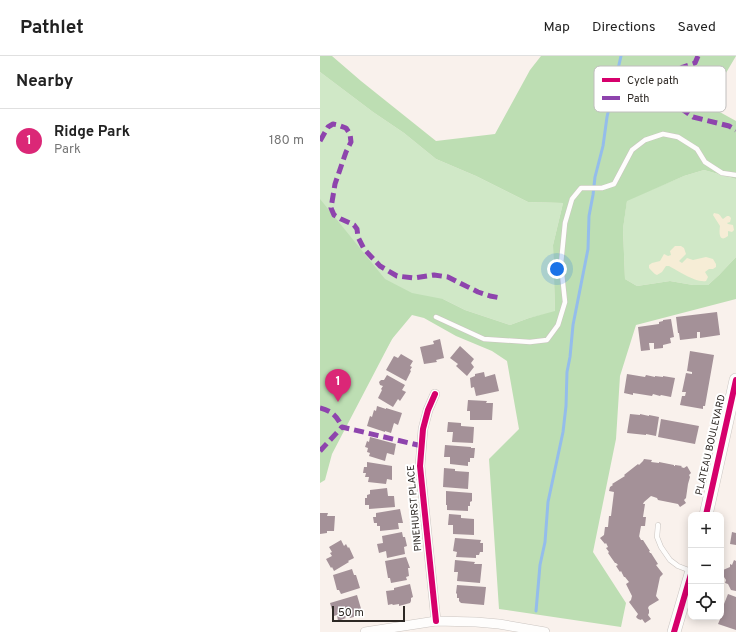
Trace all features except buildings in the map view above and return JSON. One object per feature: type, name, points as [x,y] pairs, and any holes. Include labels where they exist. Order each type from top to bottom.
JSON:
[{"type":"street","name":"PLATEAU BOULEVARD","points":[[707,512],[736,380]]},
{"type":"street","name":"PINEHURST PLACE","points":[[435,394],[428,410],[423,429],[420,466],[436,621]]},
{"type":"street","points":[[674,632],[688,584]]},
{"type":"street","points":[[365,632],[436,621],[499,624],[545,632]]},
{"type":"lane","points":[[436,317],[484,338],[530,342],[547,340],[558,325],[565,302],[561,264],[565,223],[572,199],[581,188],[600,188],[614,184],[632,150],[645,140],[663,134],[678,137],[697,149],[705,162],[722,173],[736,175]]},
{"type":"lane","points":[[658,525],[657,537],[661,547],[670,560],[678,566],[688,569]]},
{"type":"green space","points":[[320,56],[332,56],[436,141],[495,134],[530,70],[541,56],[736,56],[726,73],[726,66],[594,66],[594,112],[720,112],[736,121],[736,179],[704,170],[684,176],[627,201],[623,229],[625,279],[637,286],[670,281],[693,285],[708,285],[736,257],[736,299],[636,325],[620,376],[616,439],[593,552],[626,603],[621,627],[499,609],[489,459],[519,429],[507,361],[492,351],[456,336],[424,318],[412,315],[392,339],[332,454],[325,480],[320,483],[320,199],[385,279],[412,293],[443,299],[465,310],[510,325],[555,311],[553,245],[563,203],[528,202],[476,176],[436,159],[404,133],[373,112],[320,72]]},
{"type":"green space","points":[[320,72],[373,112],[404,133],[436,159],[476,176],[528,202],[563,203],[553,245],[555,312],[529,318],[510,325],[465,310],[443,299],[410,308],[320,464]]},
{"type":"green space","points":[[704,170],[736,179],[736,257],[708,285],[693,285],[670,281],[637,286],[625,279],[623,229],[627,200],[684,176]]},
{"type":"sand","points":[[714,213],[719,214],[723,219],[727,216],[731,218],[730,222],[727,223],[733,225],[734,230],[732,232],[728,231],[728,236],[725,238],[721,238],[720,236],[720,226],[713,215]]},
{"type":"sand","points":[[675,246],[681,246],[684,248],[686,254],[679,261],[682,263],[687,258],[693,260],[706,257],[713,259],[716,267],[705,272],[708,277],[706,281],[692,278],[669,266],[666,266],[662,272],[657,275],[649,268],[649,265],[652,263],[660,261],[664,254],[668,256],[671,255],[670,251]]},
{"type":"waterway","points":[[619,66],[621,56]]},
{"type":"waterway","points":[[536,611],[540,565],[545,542],[548,502],[563,432],[566,406],[567,372],[573,325],[588,249],[589,216],[608,112]]},
{"type":"marked path","points":[[686,66],[695,63],[698,56]]},
{"type":"marked path","points":[[686,112],[693,117],[729,126],[736,130]]},
{"type":"marked path","points":[[320,141],[328,127],[333,124],[346,128],[350,134],[351,142],[335,184],[331,208],[334,215],[354,225],[357,229],[358,237],[364,249],[380,266],[397,276],[414,278],[434,275],[448,277],[478,292],[501,298]]},
{"type":"marked path","points":[[320,408],[334,414],[342,427]]},
{"type":"marked path","points":[[320,451],[342,427],[422,446]]},
{"type":"cycle path","points":[[707,512],[736,380]]},
{"type":"cycle path","points":[[435,394],[428,410],[423,429],[420,466],[436,621]]},
{"type":"cycle path","points":[[674,632],[688,584]]},
{"type":"place","name":"Ridge Park","points":[[338,402]]}]
